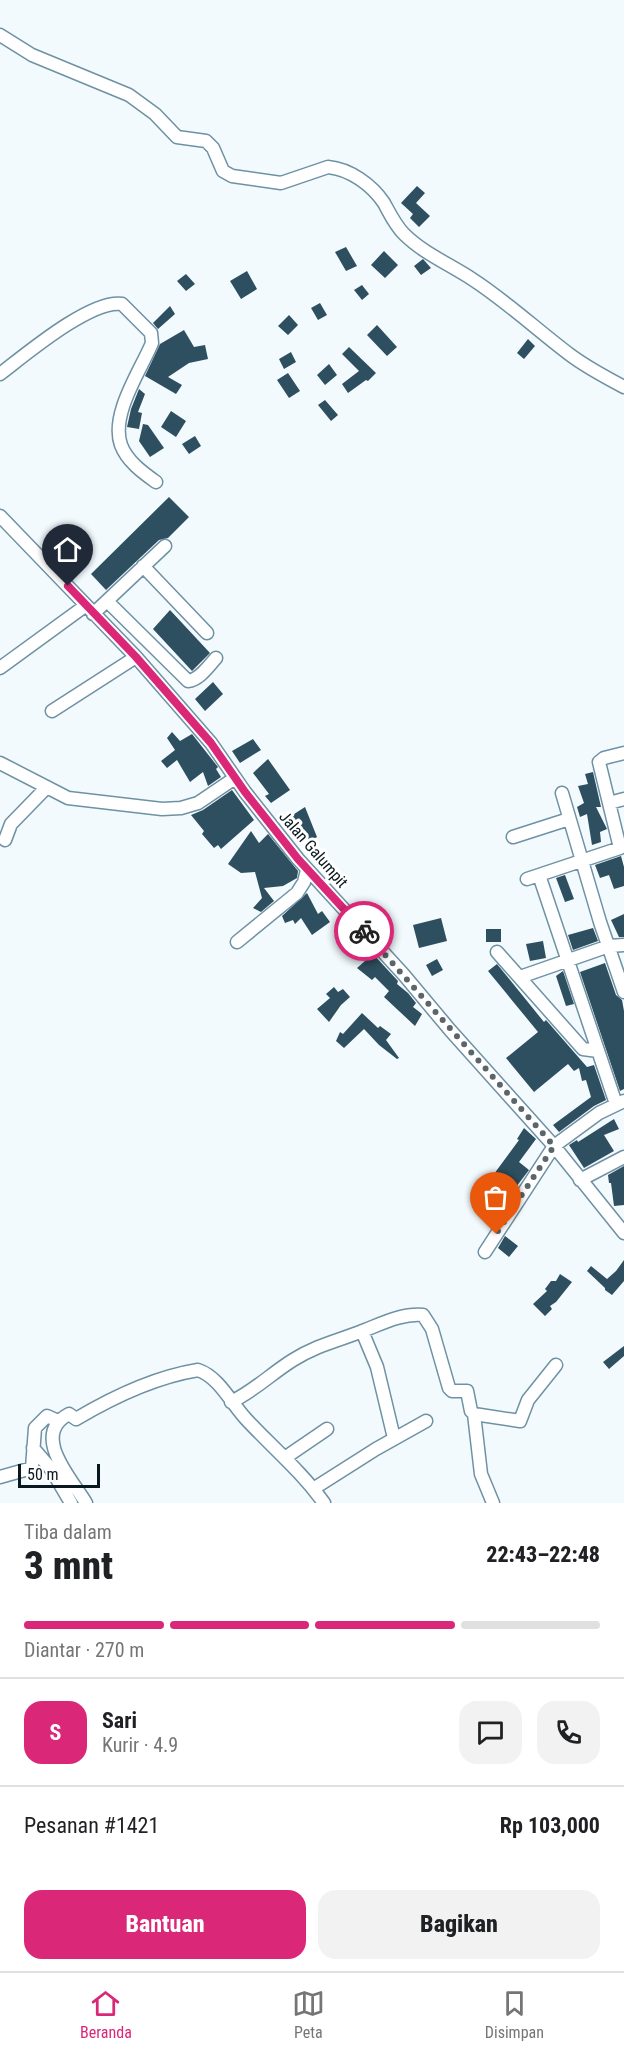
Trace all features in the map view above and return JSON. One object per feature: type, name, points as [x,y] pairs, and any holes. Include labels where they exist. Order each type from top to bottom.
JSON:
[{"type":"street","points":[[0,35],[32,55],[129,95],[155,114],[177,137],[206,141],[213,148],[223,171],[232,176],[275,183],[328,167],[350,173],[374,192],[398,227],[411,240],[472,279],[527,319],[570,355],[624,387]]},
{"type":"street","points":[[0,374],[64,325],[111,303],[122,304],[141,321],[152,337],[152,343],[125,399],[119,436],[121,445],[136,466],[156,482]]},
{"type":"street","name":"Jalan Galumpit","points":[[0,516],[136,657],[211,743],[307,870],[404,975],[554,1146],[624,1233]]},
{"type":"street","points":[[0,668],[89,610],[107,601],[165,546]]},
{"type":"street","points":[[143,566],[207,633]]},
{"type":"street","points":[[107,601],[188,681],[201,675],[216,658]]},
{"type":"street","points":[[52,711],[136,657]]},
{"type":"street","points":[[526,879],[583,859],[623,851],[599,762],[604,758],[624,753]]},
{"type":"street","points":[[0,763],[68,798],[162,809],[181,808],[198,803],[236,778]]},
{"type":"street","points":[[5,840],[11,824],[47,787]]},
{"type":"street","points":[[562,793],[589,886],[624,992]]},
{"type":"street","points":[[609,803],[624,799]]},
{"type":"street","points":[[513,837],[569,819]]},
{"type":"street","points":[[237,942],[297,893],[304,882],[307,870]]},
{"type":"street","points":[[485,1252],[554,1146],[599,1113],[620,1102],[598,1050],[539,875]]},
{"type":"street","points":[[520,978],[609,946],[624,945]]},
{"type":"street","points":[[497,952],[583,1050],[598,1050]]},
{"type":"street","points":[[580,1180],[624,1157]]},
{"type":"street","points":[[235,1400],[310,1350],[395,1319],[412,1315],[425,1316],[432,1329],[449,1388],[452,1391],[467,1391],[471,1411],[474,1414],[481,1474],[493,1503]]},
{"type":"street","points":[[362,1331],[377,1367],[394,1438]]},
{"type":"street","points":[[474,1414],[520,1421],[528,1400],[556,1365]]},
{"type":"street","points":[[0,1477],[32,1468],[35,1428],[69,1414],[75,1419],[124,1393],[198,1370],[215,1380],[235,1400],[255,1428],[291,1454],[318,1486],[324,1503]]},
{"type":"street","points":[[55,1419],[53,1447],[86,1503]]},
{"type":"street","points":[[318,1486],[394,1438],[426,1421]]},
{"type":"street","points":[[291,1454],[327,1429]]},
{"type":"street","points":[[33,1448],[51,1469],[71,1503]]},
{"type":"building","points":[[417,186],[425,193],[416,203],[430,216],[419,227],[410,218],[413,214],[401,203]]},
{"type":"building","points":[[346,247],[357,266],[346,271],[335,252]]},
{"type":"building","points":[[384,251],[398,265],[385,278],[371,265]]},
{"type":"building","points":[[423,259],[431,268],[421,275],[414,266]]},
{"type":"building","points":[[247,271],[257,289],[241,299],[230,281]]},
{"type":"building","points":[[186,274],[195,284],[186,291],[177,281]]},
{"type":"building","points":[[362,285],[369,294],[362,300],[354,290]]},
{"type":"building","points":[[320,303],[327,315],[318,320],[311,308]]},
{"type":"building","points":[[170,306],[175,314],[158,329],[153,323]]},
{"type":"building","points":[[289,315],[298,325],[288,335],[278,326]]},
{"type":"building","points":[[377,325],[397,347],[387,356],[367,335]]},
{"type":"building","points":[[184,330],[194,347],[205,345],[208,359],[189,363],[168,377],[182,385],[176,394],[145,376],[160,344]]},
{"type":"building","points":[[528,339],[535,346],[524,359],[517,353]]},
{"type":"building","points":[[349,347],[376,373],[368,381],[366,380],[348,393],[342,384],[359,371],[342,354]]},
{"type":"building","points":[[291,352],[296,362],[284,369],[279,359]]},
{"type":"building","points":[[329,364],[337,375],[325,385],[317,375]]},
{"type":"building","points":[[288,373],[300,391],[289,398],[277,380]]},
{"type":"building","points":[[139,389],[145,394],[138,412],[142,413],[139,429],[127,427]]},
{"type":"building","points":[[325,400],[338,415],[331,421],[318,405]]},
{"type":"building","points":[[171,411],[186,421],[176,437],[161,427]]},
{"type":"building","points":[[143,424],[148,425],[164,448],[150,457],[139,441]]},
{"type":"building","points":[[195,436],[201,446],[189,454],[182,444]]},
{"type":"building","points":[[169,497],[189,517],[168,538],[159,540],[106,590],[91,574]]},
{"type":"building","points":[[170,610],[210,653],[192,671],[153,629]]},
{"type":"building","points":[[213,682],[223,694],[205,711],[195,699]]},
{"type":"building","points":[[172,732],[180,741],[192,734],[218,767],[216,769],[221,777],[208,786],[203,772],[190,782],[177,760],[167,768],[161,761],[175,750],[167,738]]},
{"type":"building","points":[[253,739],[261,750],[240,763],[232,751]]},
{"type":"building","points":[[268,759],[290,790],[271,803],[265,796],[269,794],[253,773]]},
{"type":"building","points":[[593,772],[601,807],[596,807],[607,829],[600,832],[601,842],[592,845],[587,814],[580,817],[577,807],[584,803],[578,786],[588,784],[585,774]]},
{"type":"building","points":[[232,790],[254,820],[221,849],[218,845],[214,848],[202,834],[204,831],[191,815],[203,810]]},
{"type":"building","points":[[305,807],[317,837],[310,841],[295,828],[292,829],[287,822],[288,818]]},
{"type":"building","points":[[251,831],[259,843],[268,834],[298,871],[297,878],[283,886],[264,888],[274,901],[261,912],[253,908],[262,898],[255,872],[241,873],[228,864]]},
{"type":"building","points":[[621,856],[624,867],[624,886],[614,889],[609,875],[600,878],[595,865]]},
{"type":"building","points":[[565,875],[574,899],[565,902],[556,878]]},
{"type":"building","points":[[307,893],[318,914],[322,911],[330,922],[312,935],[301,918],[295,924],[293,920],[285,923],[282,916]]},
{"type":"building","points":[[624,914],[624,937],[619,937],[611,920]]},
{"type":"building","points":[[441,918],[447,941],[419,948],[413,925]]},
{"type":"building","points":[[593,928],[598,941],[573,950],[568,935]]},
{"type":"building","points":[[486,929],[501,929],[501,942],[486,942]]},
{"type":"building","points":[[543,941],[546,958],[530,961],[526,944]]},
{"type":"building","points":[[373,954],[416,1003],[413,1007],[422,1014],[415,1026],[384,997],[389,991],[375,977],[372,980],[357,968]]},
{"type":"building","points":[[437,959],[443,970],[432,976],[426,965]]},
{"type":"building","points":[[605,963],[616,995],[622,1000],[624,1011],[624,1089],[620,1091],[580,972]]},
{"type":"building","points":[[497,964],[544,1022],[546,1020],[587,1067],[594,1065],[606,1100],[559,1132],[553,1125],[591,1097],[586,1080],[582,1081],[579,1068],[574,1071],[568,1064],[534,1092],[506,1058],[538,1032],[488,971]]},
{"type":"building","points":[[563,971],[574,1004],[566,1006],[556,976]]},
{"type":"building","points":[[334,987],[338,992],[343,989],[350,997],[329,1022],[317,1009],[330,998],[326,994]]},
{"type":"building","points":[[362,1013],[378,1028],[380,1026],[391,1034],[386,1040],[399,1058],[397,1059],[379,1045],[364,1029],[344,1048],[336,1041],[340,1032],[343,1034]]},
{"type":"building","points":[[614,1119],[619,1129],[604,1135],[614,1151],[584,1168],[569,1145],[577,1140],[578,1142]]},
{"type":"building","points":[[524,1128],[536,1139],[519,1162],[529,1170],[513,1191],[494,1174],[519,1140],[517,1139]]},
{"type":"building","points":[[624,1166],[624,1205],[614,1206],[608,1175]]},
{"type":"building","points":[[505,1236],[518,1246],[509,1257],[498,1248]]},
{"type":"building","points":[[624,1260],[624,1281],[612,1295],[587,1271],[591,1266],[607,1279]]},
{"type":"building","points":[[560,1274],[572,1282],[550,1306],[552,1309],[545,1316],[533,1304],[547,1291],[545,1289],[551,1281],[556,1281]]},
{"type":"building","points":[[624,1346],[624,1356],[609,1369],[603,1362]]},
{"type":"way so far","points":[[364,931],[538,1131],[554,1146],[496,1234]]},
{"type":"route","points":[[68,586],[136,657],[211,743],[245,792],[298,859],[364,931]]}]
